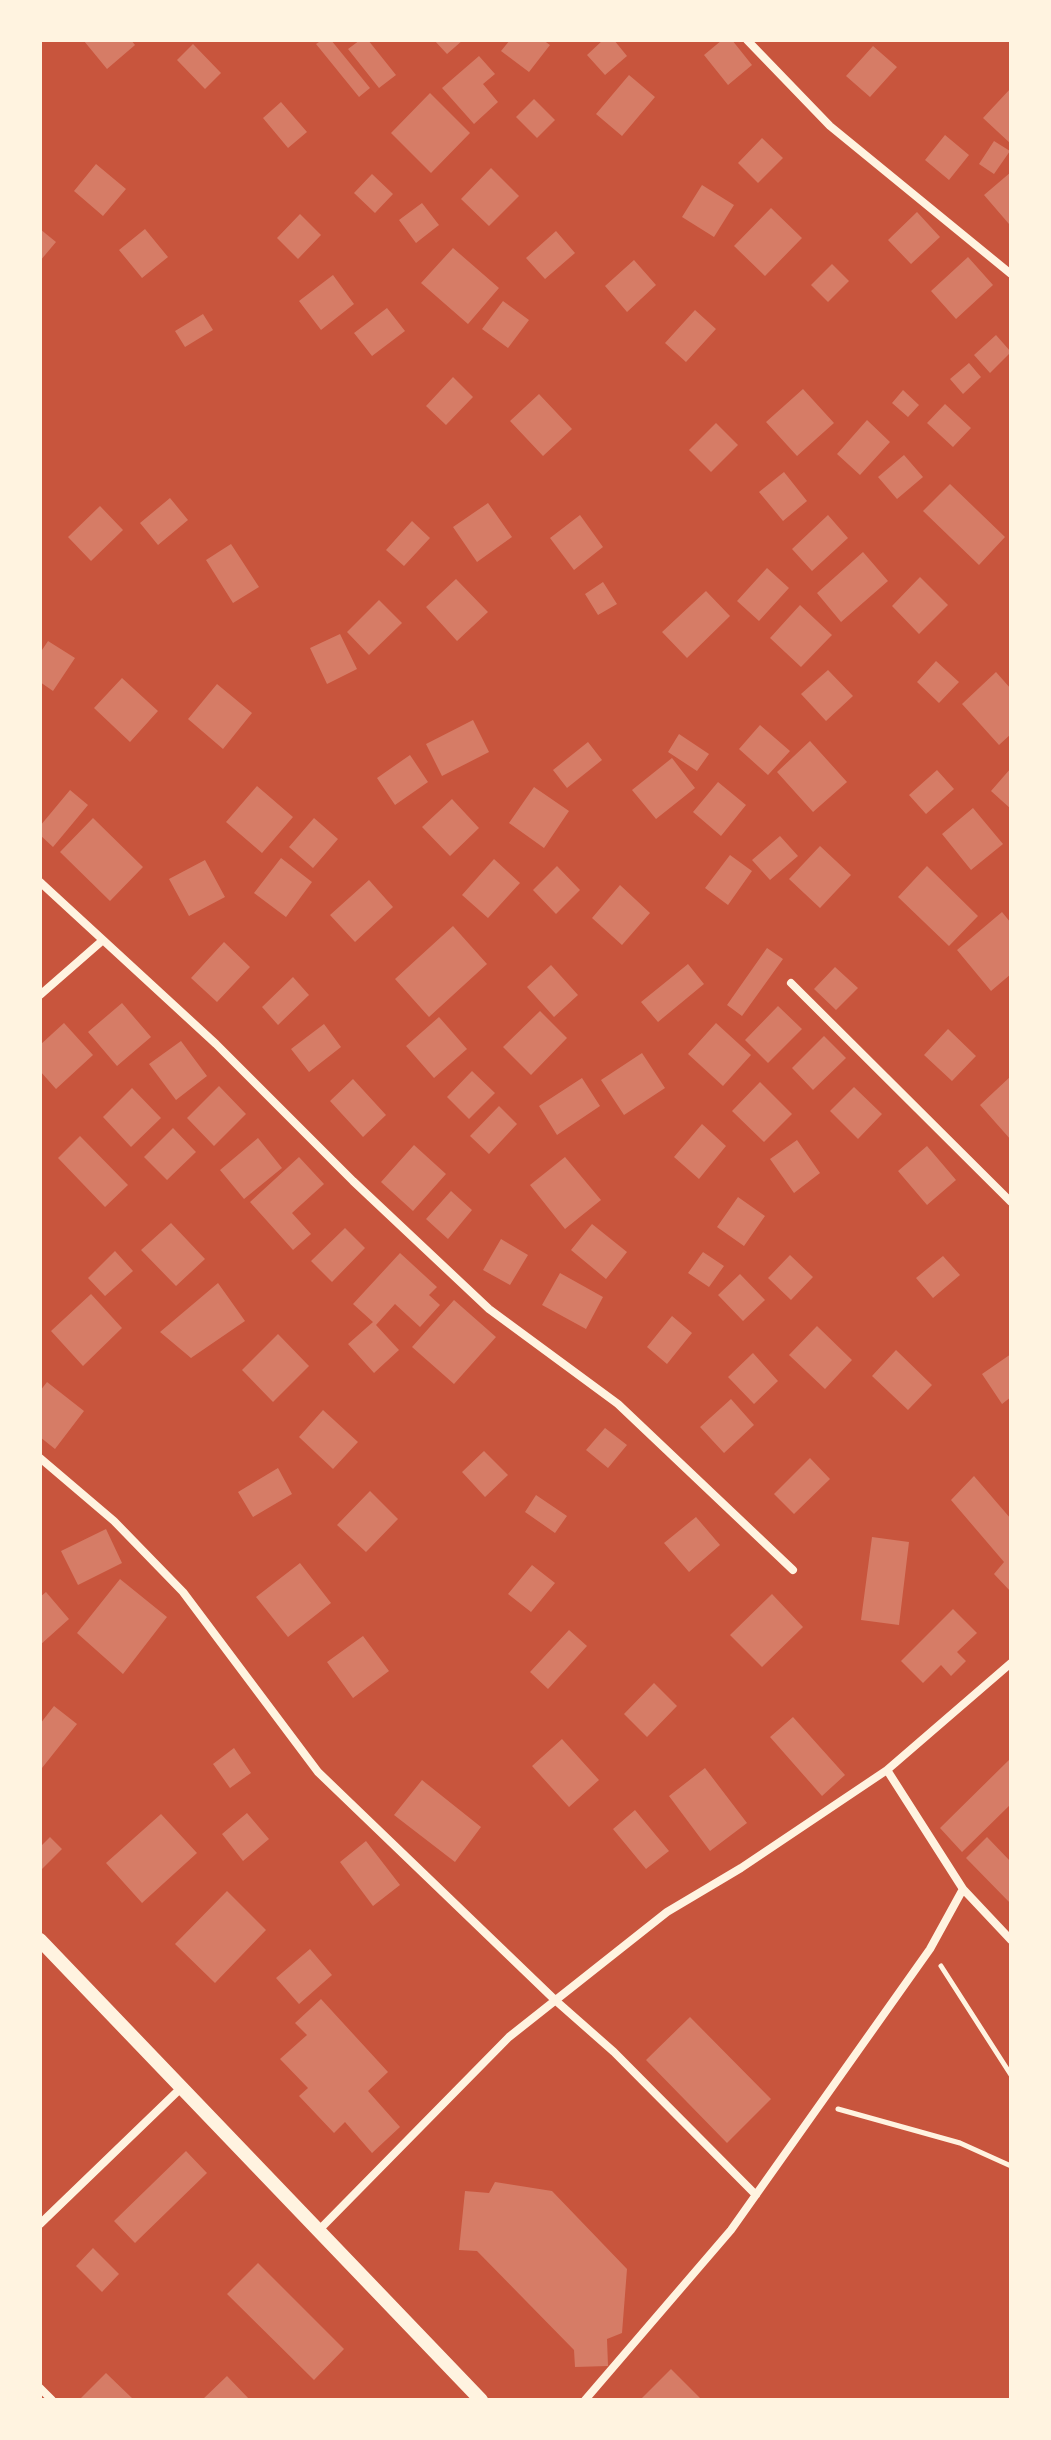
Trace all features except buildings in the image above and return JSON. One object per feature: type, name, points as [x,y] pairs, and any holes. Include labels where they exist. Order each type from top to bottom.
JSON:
[{"type":"street","points":[[747,40],[830,126],[1011,274]]},
{"type":"street","points":[[40,882],[216,1044],[479,1299],[618,1404],[793,1570]]},
{"type":"street","points":[[40,995],[103,940]]},
{"type":"street","points":[[791,983],[1011,1202]]},
{"type":"street","points":[[40,1458],[114,1521],[183,1592],[318,1772],[555,2000],[614,2052],[756,2195]]},
{"type":"street","points":[[320,2229],[509,2037],[667,1912],[887,1770],[1011,1663]]},
{"type":"street","points":[[887,1770],[963,1889],[1011,1940]]},
{"type":"street","points":[[585,2400],[731,2230],[930,1949],[963,1889]]},
{"type":"street","points":[[40,1940],[481,2400]]},
{"type":"street","points":[[40,2224],[183,2087]]},
{"type":"street","points":[[40,2388],[52,2400]]},
{"type":"path","points":[[930,1949],[1011,2075]]},
{"type":"path","points":[[822,2105],[960,2143],[1011,2166]]}]
